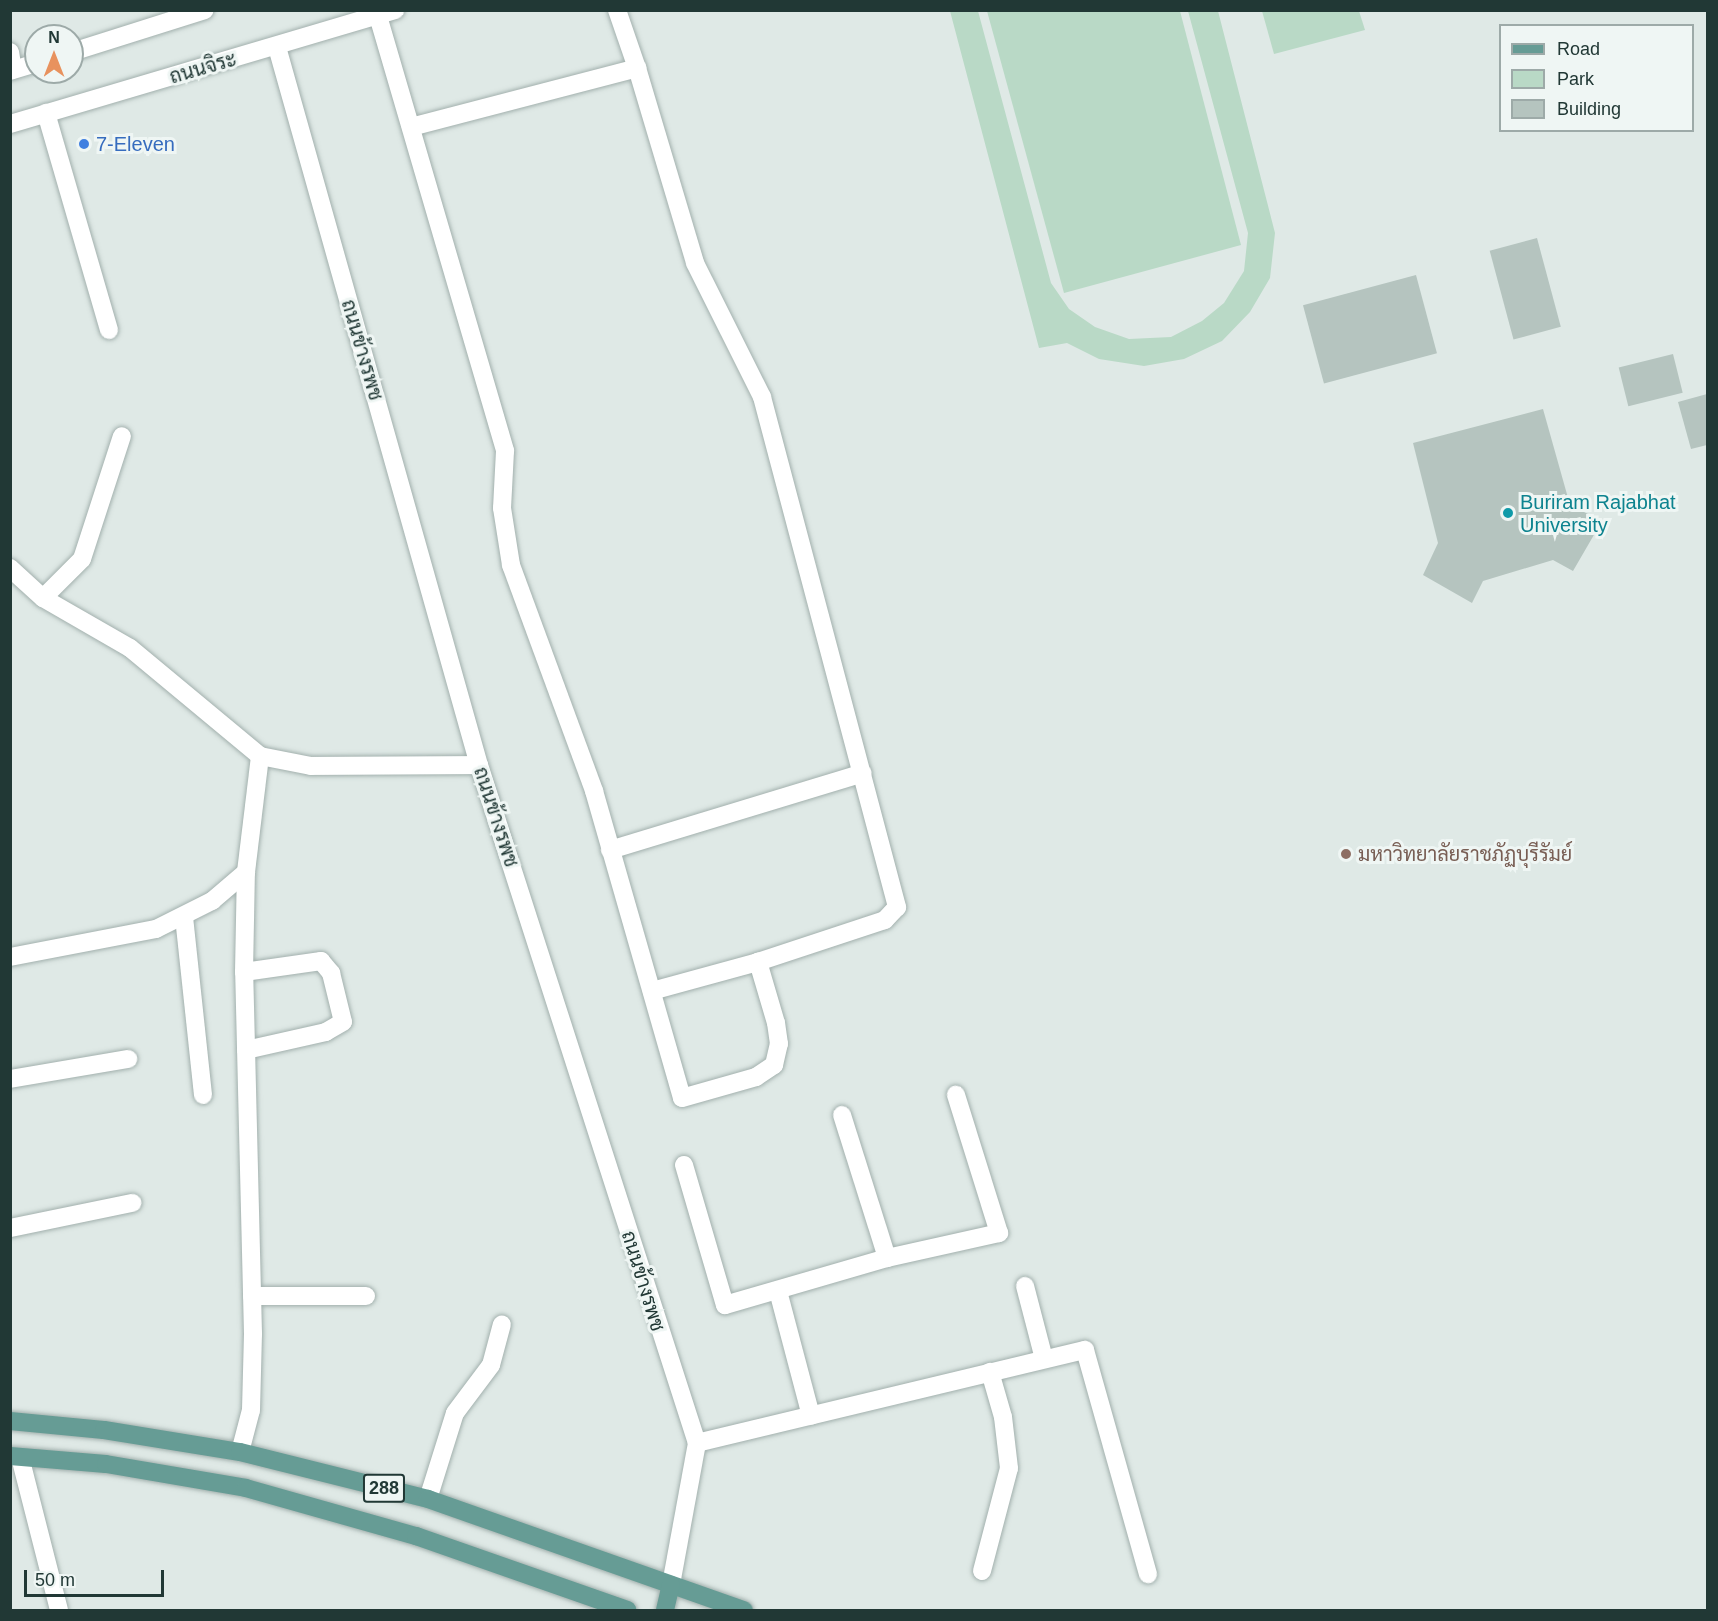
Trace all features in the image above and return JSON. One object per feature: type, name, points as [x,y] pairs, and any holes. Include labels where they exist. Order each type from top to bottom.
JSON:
[{"type":"main road","name":"288","points":[[10,1421],[104,1430],[240,1452],[428,1499],[744,1611]]},
{"type":"main road","name":"288","points":[[16,1456],[106,1464],[246,1488],[416,1536],[627,1611]]},
{"type":"main road","points":[[665,1611],[671,1585]]},
{"type":"street","points":[[84,48],[205,10]]},
{"type":"street","points":[[617,10],[637,68],[695,263],[762,397],[897,907],[885,920],[758,962],[652,991]]},
{"type":"street","points":[[387,13],[411,127],[506,451],[502,508],[512,565],[594,791],[682,1098],[762,1074],[774,1065],[778,1044],[776,1023],[758,962]]},
{"type":"street","name":"ถนนจิระ","points":[[10,124],[387,13]]},
{"type":"street","name":"ถนนข้างรพช","points":[[277,47],[479,765],[697,1443],[671,1585]]},
{"type":"street","points":[[411,127],[637,68]]},
{"type":"street","points":[[46,113],[109,330]]},
{"type":"street","points":[[43,598],[82,559],[122,436]]},
{"type":"street","points":[[10,568],[43,598],[130,648],[260,756],[311,766],[479,765]]},
{"type":"street","points":[[240,1452],[251,1410],[252,1296],[244,972],[246,872],[260,756]]},
{"type":"street","points":[[610,850],[863,772]]},
{"type":"street","points":[[10,957],[156,929],[212,901],[246,872]]},
{"type":"street","points":[[184,917],[203,1095]]},
{"type":"street","points":[[244,972],[321,962],[328,965],[343,1022],[326,1032],[246,1050]]},
{"type":"street","points":[[10,1079],[128,1059]]},
{"type":"street","points":[[684,1165],[725,1305],[778,1292],[886,1258],[999,1233],[956,1095]]},
{"type":"street","points":[[842,1114],[886,1258]]},
{"type":"street","points":[[10,1228],[132,1203]]},
{"type":"street","points":[[1025,1286],[1044,1359]]},
{"type":"street","points":[[778,1292],[811,1416]]},
{"type":"street","points":[[252,1296],[366,1296]]},
{"type":"street","points":[[428,1499],[455,1413],[491,1365],[502,1324]]},
{"type":"street","points":[[697,1443],[1085,1350],[1148,1574]]},
{"type":"street","points":[[982,1570],[1009,1468],[1003,1417],[990,1372]]},
{"type":"street","points":[[16,1456],[59,1611]]},
{"type":"green space","points":[[950,11],[978,11],[1051,283],[1069,309],[1095,327],[1129,339],[1171,337],[1202,321],[1224,303],[1244,271],[1248,233],[1188,11],[1218,11],[1275,233],[1270,278],[1250,312],[1222,341],[1184,359],[1144,366],[1099,359],[1067,343],[1039,348]]},
{"type":"green space","points":[[987,11],[1180,11],[1241,245],[1064,293]]},
{"type":"green space","points":[[1262,11],[1359,11],[1365,30],[1274,54]]},
{"type":"building","points":[[1537,238],[1561,327],[1513,340],[1490,251]]},
{"type":"building","points":[[1416,275],[1437,353],[1324,384],[1303,305]]},
{"type":"building","points":[[1673,354],[1683,393],[1628,406],[1619,368]]},
{"type":"building","points":[[1707,394],[1707,445],[1691,449],[1678,402]]},
{"type":"building","name":"Buriram Rajabhat University","points":[[1543,409],[1570,505],[1602,521],[1573,571],[1553,560],[1483,581],[1472,603],[1423,575],[1438,543],[1413,443]]},
{"type":"place","name":"7-Eleven","points":[[84,144]]},
{"type":"place","name":"Buriram Rajabhat University","points":[[1508,513]]},
{"type":"place","name":"มหาวิทยาลัยราชภัฏบุรีรัมย์","points":[[1346,854]]}]
